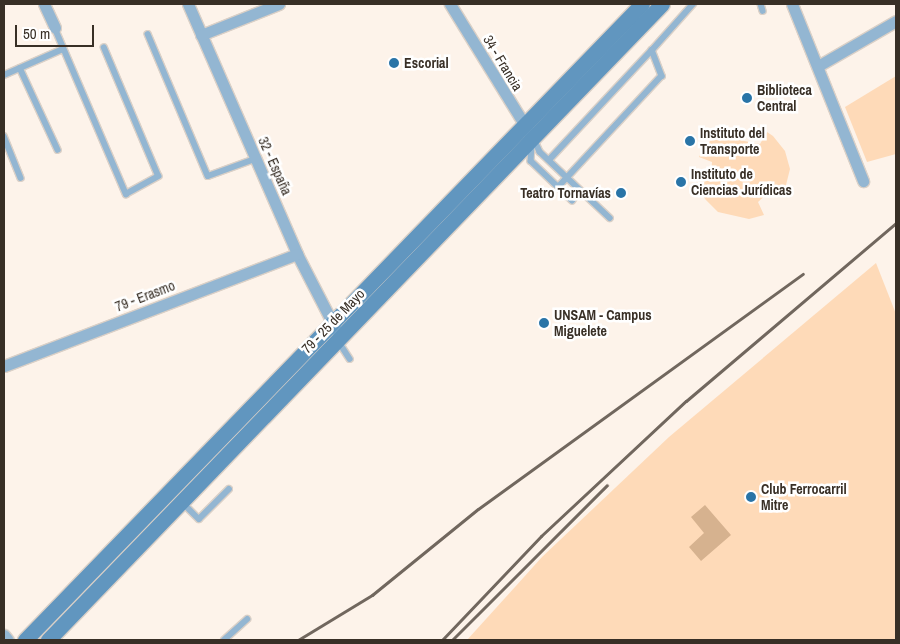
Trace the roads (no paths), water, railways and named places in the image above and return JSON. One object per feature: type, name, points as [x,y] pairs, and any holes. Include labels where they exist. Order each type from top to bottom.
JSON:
[{"type":"main road","name":"79 - 25 de Mayo","points":[[25,640],[523,124],[642,4]]},
{"type":"main road","name":"79 - 25 de Mayo","points":[[48,640],[662,4]]},
{"type":"street","points":[[44,4],[55,28]]},
{"type":"street","name":"32 - España","points":[[188,4],[297,254],[340,337]]},
{"type":"street","points":[[201,35],[279,4]]},
{"type":"street","name":"34 - Francia","points":[[450,4],[523,124],[533,137]]},
{"type":"street","points":[[792,4],[863,181]]},
{"type":"street","points":[[818,66],[896,21]]},
{"type":"street","name":"79 - Erasmo","points":[[4,366],[297,254]]},
{"type":"street","points":[[4,635],[8,640]]},
{"type":"lane","points":[[549,160],[693,4]]},
{"type":"lane","points":[[761,4],[764,11]]},
{"type":"lane","points":[[55,28],[126,194],[158,176],[104,48]]},
{"type":"lane","points":[[148,34],[208,176],[255,159]]},
{"type":"lane","points":[[4,75],[63,49]]},
{"type":"lane","points":[[559,187],[662,76],[652,50]]},
{"type":"lane","points":[[20,68],[58,150]]},
{"type":"lane","points":[[4,136],[22,178]]},
{"type":"lane","points":[[533,137],[549,160],[610,218]]},
{"type":"lane","points":[[533,137],[531,161],[572,200],[580,191]]},
{"type":"lane","points":[[340,337],[339,345],[350,359]]},
{"type":"lane","points":[[170,490],[199,519],[229,489]]},
{"type":"lane","points":[[224,640],[248,619]]},
{"type":"railway","points":[[442,640],[541,536],[686,401],[896,223]]},
{"type":"railway","points":[[298,640],[372,595],[478,509],[803,274]]},
{"type":"railway","points":[[452,640],[607,485]]},
{"type":"place","name":"Escorial","points":[[394,63]]},
{"type":"place","name":"Biblioteca Central","points":[[747,98]]},
{"type":"place","name":"Instituto del Transporte","points":[[690,141]]},
{"type":"place","name":"Instituto de Ciencias Jurídicas","points":[[681,182]]},
{"type":"place","name":"Teatro Tornavías","points":[[621,193]]},
{"type":"place","name":"UNSAM - Campus Miguelete","points":[[544,323]]},
{"type":"place","name":"Club Ferrocarril Mitre","points":[[751,497]]}]
